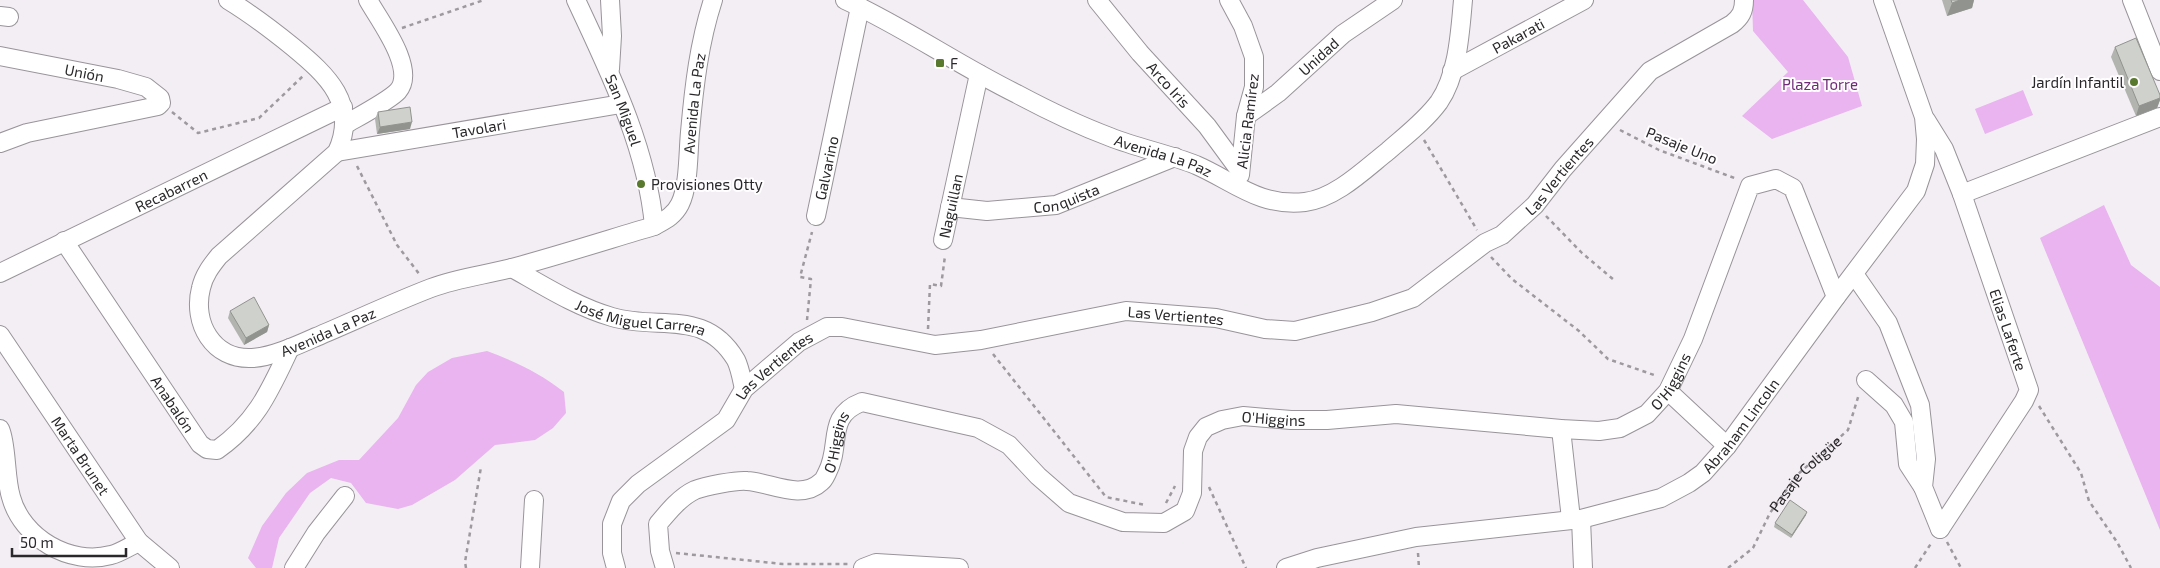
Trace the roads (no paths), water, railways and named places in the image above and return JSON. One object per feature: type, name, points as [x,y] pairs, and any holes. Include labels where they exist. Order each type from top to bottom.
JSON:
[{"type":"street","points":[[228,0],[260,20],[315,65],[333,84],[344,116]]},
{"type":"street","name":"Recabarren","points":[[0,273],[64,242],[398,91],[404,76],[401,56],[368,0]]},
{"type":"street","name":"San Miguel","points":[[576,0],[610,73],[634,134],[652,198],[654,226]]},
{"type":"street","points":[[610,0],[612,36],[610,73]]},
{"type":"street","name":"Avenida La Paz","points":[[344,116],[343,151],[219,256],[206,273],[201,287],[200,318],[204,332],[223,352],[238,358],[254,358],[290,348],[431,288],[457,280],[512,268],[654,226],[673,215],[681,203],[685,186],[694,88],[703,30],[713,0]]},
{"type":"street","name":"Arco Iris","points":[[1097,0],[1140,53],[1207,126],[1239,179]]},
{"type":"street","name":"Alicia Ramírez","points":[[1228,0],[1244,26],[1254,57],[1254,86],[1246,116],[1239,179]]},
{"type":"street","name":"Unidad","points":[[1246,116],[1278,93],[1343,34],[1393,0]]},
{"type":"street","name":"Avenida La Paz","points":[[852,4],[979,74],[1086,127],[1110,137],[1239,179],[1258,197],[1283,203],[1307,202],[1332,193],[1416,127],[1438,103],[1448,86],[1452,71],[1460,38],[1463,0]]},
{"type":"street","name":"Pakarati","points":[[1452,71],[1584,0]]},
{"type":"street","name":"Las Vertientes","points":[[616,568],[612,553],[612,524],[621,501],[638,484],[726,420],[744,389],[799,342],[827,327],[935,345],[981,340],[1126,311],[1216,318],[1265,329],[1295,331],[1372,312],[1413,298],[1485,243],[1502,235],[1534,205],[1563,169],[1650,71],[1740,18],[1744,9],[1744,0]]},
{"type":"street","name":"Abraham Lincoln","points":[[1286,568],[1317,558],[1416,537],[1576,519],[1648,503],[1674,492],[1703,473],[1727,446],[1916,191],[1925,164],[1926,138],[1924,117],[1884,0]]},
{"type":"street","points":[[2132,0],[2160,71]]},
{"type":"street","name":"Galvarino","points":[[816,216],[852,4]]},
{"type":"street","name":"Unión","points":[[0,56],[118,79],[146,87],[160,98],[161,103],[158,106],[28,133],[0,143]]},
{"type":"street","name":"Naguillan","points":[[942,240],[979,74]]},
{"type":"street","name":"Tavolari","points":[[343,151],[621,104]]},
{"type":"street","name":"Elias Laferte","points":[[1923,487],[1940,529],[2024,401],[2029,390],[1962,194],[1944,149],[1924,117]]},
{"type":"street","points":[[1962,194],[2160,117]]},
{"type":"street","name":"Conquista","points":[[950,206],[986,211],[1056,205],[1175,157]]},
{"type":"street","name":"O'Higgins","points":[[662,560],[658,524],[676,504],[694,490],[747,480],[790,490],[807,489],[822,482],[831,465],[839,419],[849,407],[862,402],[978,428],[1009,445],[1038,476],[1069,503],[1123,522],[1164,523],[1185,511],[1192,493],[1193,451],[1198,437],[1206,427],[1222,420],[1244,416],[1291,420],[1327,420],[1396,414],[1561,429],[1599,430],[1624,426],[1648,414],[1655,408],[1670,386],[1693,339],[1750,186],[1776,179],[1792,188],[1836,297]]},
{"type":"street","name":"Anabalón","points":[[64,242],[200,444],[207,449],[217,450],[250,421],[265,400],[290,348]]},
{"type":"street","name":"José Miguel Carrera","points":[[512,268],[582,305],[612,317],[644,324],[687,324],[716,335],[736,361],[744,389]]},
{"type":"street","points":[[1854,274],[1888,323],[1920,406],[1926,459],[1923,487]]},
{"type":"street","name":"Marta Brunet","points":[[0,335],[139,542],[170,568]]},
{"type":"street","points":[[1866,380],[1894,405],[1904,422],[1908,464],[1923,487]]},
{"type":"street","points":[[1670,386],[1727,446]]},
{"type":"street","points":[[0,429],[11,499],[26,526],[48,546],[80,558],[111,555],[139,542]]},
{"type":"street","points":[[1561,429],[1583,568]]},
{"type":"street","points":[[294,568],[316,533],[344,496]]},
{"type":"street","points":[[530,568],[534,500]]},
{"type":"street","points":[[869,566],[954,567]]},
{"type":"place","name":"F","points":[[940,63]]},
{"type":"place","name":"Jardín Infantil","points":[[2134,82]]},
{"type":"place","name":"Provisiones Otty","points":[[641,184]]},
{"type":"park label","name":"Plaza Torre","points":[[1820,84]]}]
